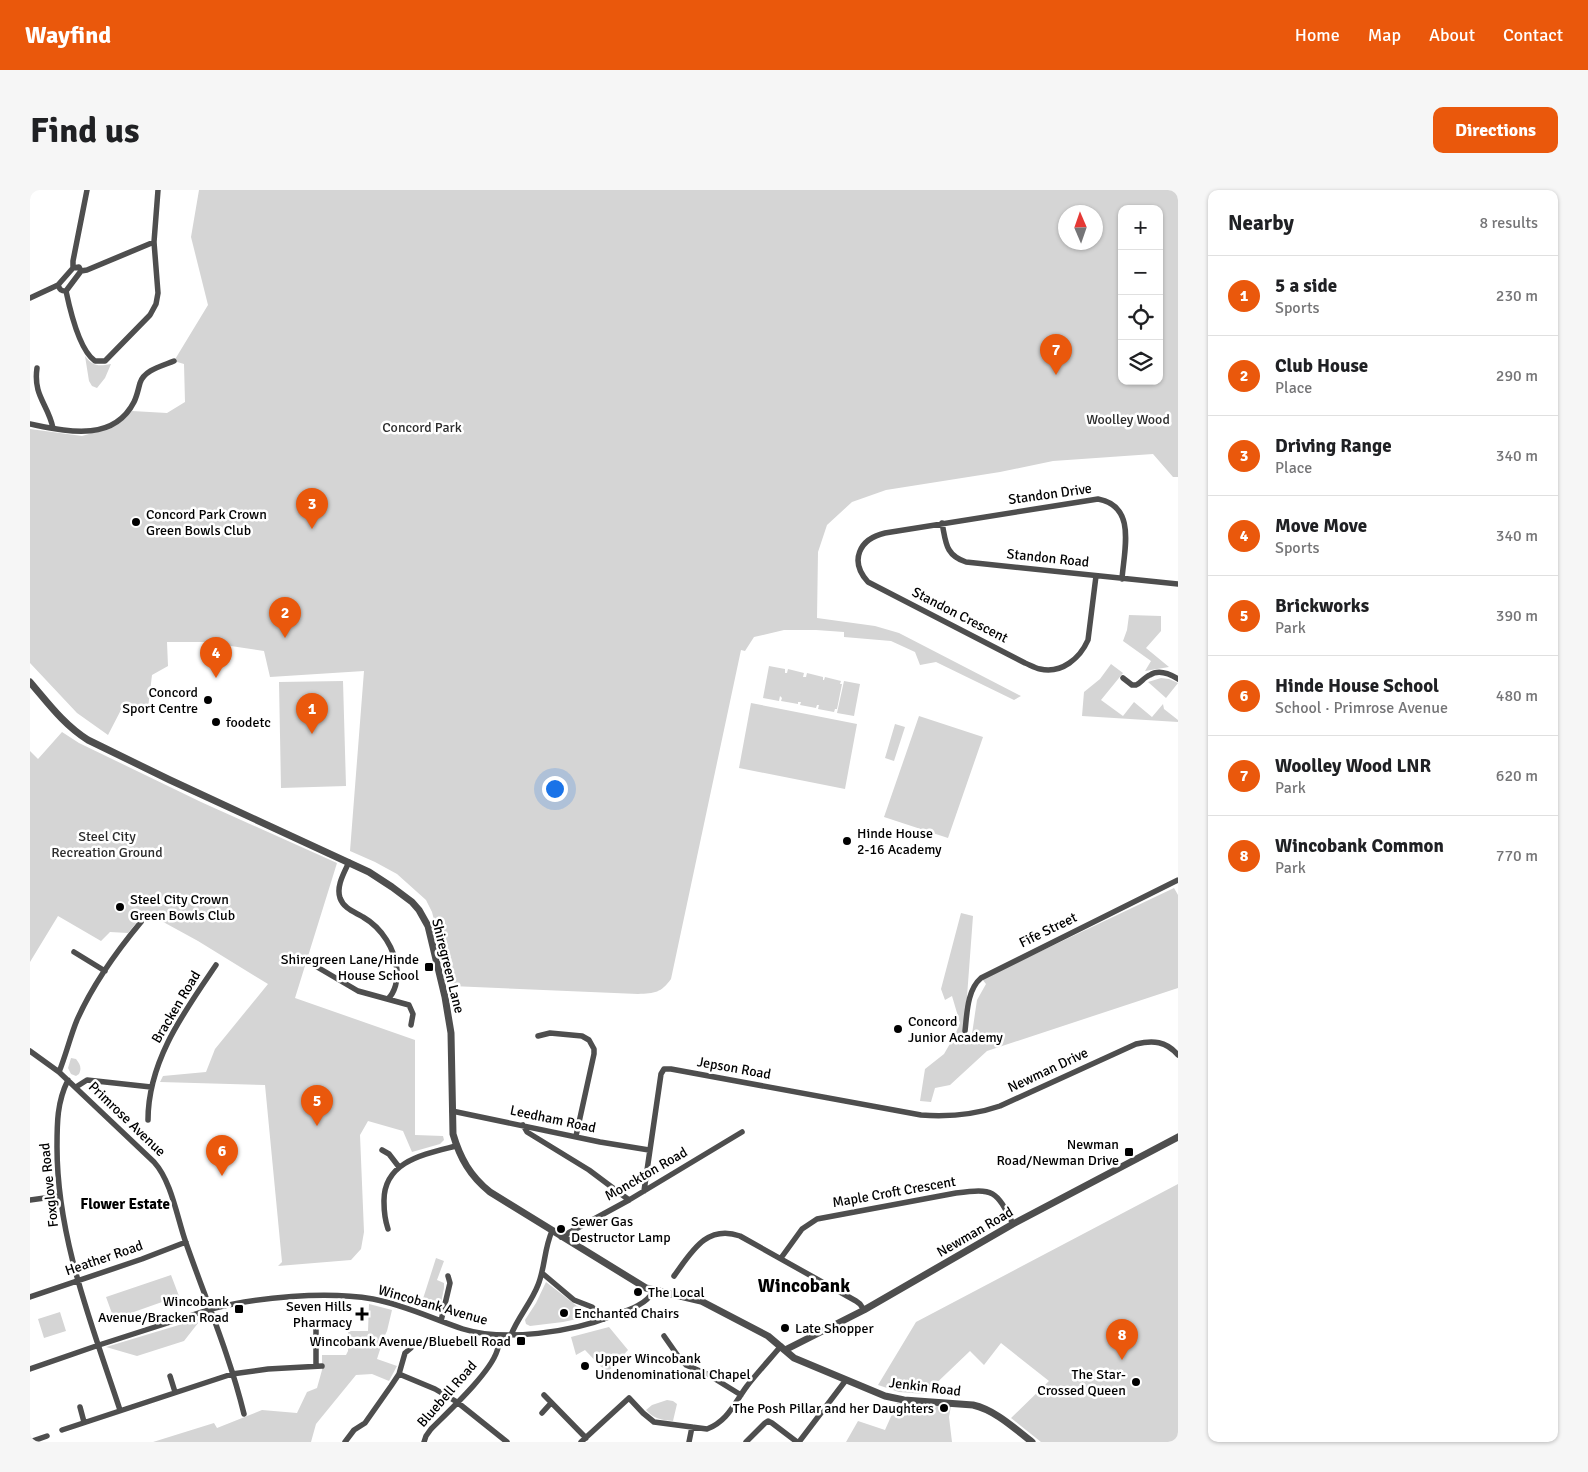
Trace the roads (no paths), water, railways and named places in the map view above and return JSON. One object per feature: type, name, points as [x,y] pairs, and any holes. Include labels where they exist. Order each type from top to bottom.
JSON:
[{"type":"street","points":[[73,268],[87,190]]},
{"type":"street","points":[[66,291],[86,353],[90,358],[98,362],[105,361],[150,315],[156,304],[158,293],[154,242],[158,190]]},
{"type":"street","points":[[66,291],[81,271],[154,242]]},
{"type":"street","points":[[30,298],[58,286],[76,266],[80,267],[81,271]]},
{"type":"street","points":[[58,286],[60,290],[66,291]]},
{"type":"street","points":[[30,424],[80,432],[106,428],[124,415],[134,402],[143,377],[156,368],[174,361]]},
{"type":"street","points":[[37,368],[35,378],[37,391],[53,428]]},
{"type":"street","name":"Standon Drive","points":[[942,523],[1089,499],[1104,500],[1115,506],[1123,515],[1125,524],[1122,579]]},
{"type":"street","name":"Standon Road","points":[[942,523],[949,551],[957,559],[966,562],[1178,584]]},
{"type":"street","name":"Standon Crescent","points":[[942,523],[871,537],[866,541],[859,554],[862,576],[868,582],[1039,669],[1048,670],[1066,666],[1079,656],[1085,648],[1088,640],[1096,576]]},
{"type":"street","points":[[1124,678],[1132,685],[1136,685],[1149,675],[1163,672],[1178,679]]},
{"type":"street","name":"Shiregreen Lane","points":[[30,682],[62,719],[88,740],[369,872],[392,887],[419,910],[425,918],[445,997],[451,1033],[453,1134],[456,1146],[465,1164],[478,1183],[490,1192],[561,1237],[653,1291]]},
{"type":"street","points":[[349,862],[339,887],[340,898],[347,908],[371,922],[390,946],[394,956],[397,977],[392,995],[388,999]]},
{"type":"street","name":"Fife Street","points":[[965,1031],[972,992],[977,981],[981,978],[1178,880]]},
{"type":"street","points":[[59,1072],[78,1019],[94,986],[123,944],[142,922]]},
{"type":"street","points":[[74,952],[105,970]]},
{"type":"street","points":[[312,964],[358,991],[409,1006],[413,1014],[411,1024]]},
{"type":"street","name":"Bracken Road","points":[[148,1120],[151,1086],[166,1044],[216,965]]},
{"type":"street","points":[[538,1036],[550,1033],[582,1036],[590,1040],[592,1044],[594,1054],[576,1136]]},
{"type":"street","name":"Newman Drive","points":[[922,1115],[963,1116],[982,1112],[1000,1106],[1136,1044],[1157,1042],[1173,1050],[1178,1055]]},
{"type":"street","name":"Primrose Avenue","points":[[30,1051],[76,1087],[160,1168],[211,1309],[244,1414]]},
{"type":"street","name":"Jepson Road","points":[[644,1191],[661,1074],[662,1071],[668,1068],[922,1115]]},
{"type":"street","name":"Foxglove Road","points":[[68,1080],[59,1103],[57,1116],[57,1157],[60,1196],[67,1238],[120,1410]]},
{"type":"street","points":[[76,1087],[87,1080],[151,1086]]},
{"type":"street","name":"Leedham Road","points":[[452,1111],[650,1150]]},
{"type":"street","points":[[523,1125],[527,1132],[589,1170],[630,1200]]},
{"type":"street","name":"Monckton Road","points":[[561,1237],[630,1200],[742,1132]]},
{"type":"street","name":"Newman Road","points":[[783,1348],[864,1310],[1013,1224],[1178,1137]]},
{"type":"street","points":[[388,1229],[384,1191],[389,1179],[399,1168],[418,1156],[456,1146]]},
{"type":"street","points":[[382,1150],[389,1154],[399,1168]]},
{"type":"street","name":"Maple Croft Crescent","points":[[781,1258],[802,1229],[817,1219],[956,1193],[979,1190],[991,1193],[1002,1201],[1013,1224]]},
{"type":"street","points":[[30,1200],[60,1196]]},
{"type":"street","points":[[511,1335],[515,1324],[537,1287],[542,1273],[546,1247],[552,1231]]},
{"type":"street","points":[[674,1276],[696,1246],[708,1237],[716,1234],[732,1233],[781,1258],[856,1301],[864,1310]]},
{"type":"street","name":"Heather Road","points":[[30,1297],[186,1242]]},
{"type":"street","points":[[542,1273],[574,1300],[592,1307],[604,1319]]},
{"type":"street","points":[[441,1321],[450,1283],[448,1276]]},
{"type":"street","points":[[544,1395],[584,1440],[629,1398],[643,1414],[654,1422],[707,1428],[714,1426],[733,1409],[741,1395],[764,1366],[783,1348],[768,1336],[701,1301],[653,1291]]},
{"type":"street","name":"Wincobank Avenue","points":[[30,1369],[211,1309],[258,1300],[302,1297],[372,1299],[399,1306],[475,1332],[511,1335],[566,1329],[604,1319],[646,1301],[653,1291]]},
{"type":"street","points":[[62,1430],[232,1374],[268,1369],[319,1366],[316,1327]]},
{"type":"street","name":"Bluebell Road","points":[[424,1442],[431,1429],[480,1378],[495,1357],[500,1335]]},
{"type":"street","points":[[664,1336],[686,1365],[707,1374],[741,1395]]},
{"type":"street","points":[[345,1442],[358,1426],[365,1423],[399,1374],[405,1354],[411,1348]]},
{"type":"street","name":"Jenkin Road","points":[[783,1348],[794,1358],[885,1396],[904,1400],[982,1407],[1015,1428],[1032,1442]]},
{"type":"street","points":[[399,1374],[434,1389],[457,1402],[507,1442]]},
{"type":"street","points":[[170,1376],[175,1392]]},
{"type":"street","points":[[746,1442],[768,1422],[798,1442],[846,1380]]},
{"type":"street","points":[[542,1413],[551,1403]]},
{"type":"street","points":[[80,1407],[84,1422]]},
{"type":"street","points":[[689,1442],[692,1427]]},
{"type":"street","points":[[30,1442],[38,1441],[47,1436]]},
{"type":"place","name":"Woolley Wood LNR","points":[[1056,375]]},
{"type":"place","name":"Concord Park Crown Green Bowls Club","points":[[136,522]]},
{"type":"place","name":"Driving Range","points":[[312,529]]},
{"type":"place","name":"Club House","points":[[285,638]]},
{"type":"place","name":"Move Move","points":[[216,678]]},
{"type":"place","name":"Concord Sport Centre","points":[[208,700]]},
{"type":"place","name":"foodetc","points":[[216,722]]},
{"type":"place","name":"5 a side","points":[[312,734]]},
{"type":"place","name":"Hinde House 2-16 Academy","points":[[847,841]]},
{"type":"place","name":"Steel City Crown Green Bowls Club","points":[[120,907]]},
{"type":"place","name":"Shiregreen Lane/Hinde House School","points":[[429,967]]},
{"type":"place","name":"Concord Junior Academy","points":[[898,1029]]},
{"type":"place","name":"Brickworks","points":[[317,1126]]},
{"type":"place","name":"Newman Road/Newman Drive","points":[[1129,1152]]},
{"type":"place","name":"Hinde House School","points":[[222,1176]]},
{"type":"place","name":"Sewer Gas Destructor Lamp","points":[[561,1229]]},
{"type":"place","name":"The Local","points":[[638,1292]]},
{"type":"place","name":"Wincobank Avenue/Bracken Road","points":[[239,1309]]},
{"type":"place","name":"Enchanted Chairs","points":[[564,1313]]},
{"type":"place","name":"Seven Hills Pharmacy","points":[[362,1314]]},
{"type":"place","name":"Late Shopper","points":[[785,1328]]},
{"type":"place","name":"Wincobank Avenue/Bluebell Road","points":[[521,1341]]},
{"type":"place","name":"Wincobank Common","points":[[1122,1360]]},
{"type":"place","name":"Upper Wincobank Undenominational Chapel","points":[[585,1366]]},
{"type":"place","name":"The Star- Crossed Queen","points":[[1136,1382]]},
{"type":"place","name":"The Posh Pillar and her Daughters","points":[[944,1408]]},
{"type":"district","name":"Flower Estate","points":[[125,1204]]},
{"type":"district","name":"Wincobank","points":[[804,1286]]},
{"type":"park label","name":"Woolley Wood","points":[[1128,419]]},
{"type":"park label","name":"Concord Park","points":[[422,427]]},
{"type":"park label","name":"Steel City Recreation Ground","points":[[107,844]]}]
